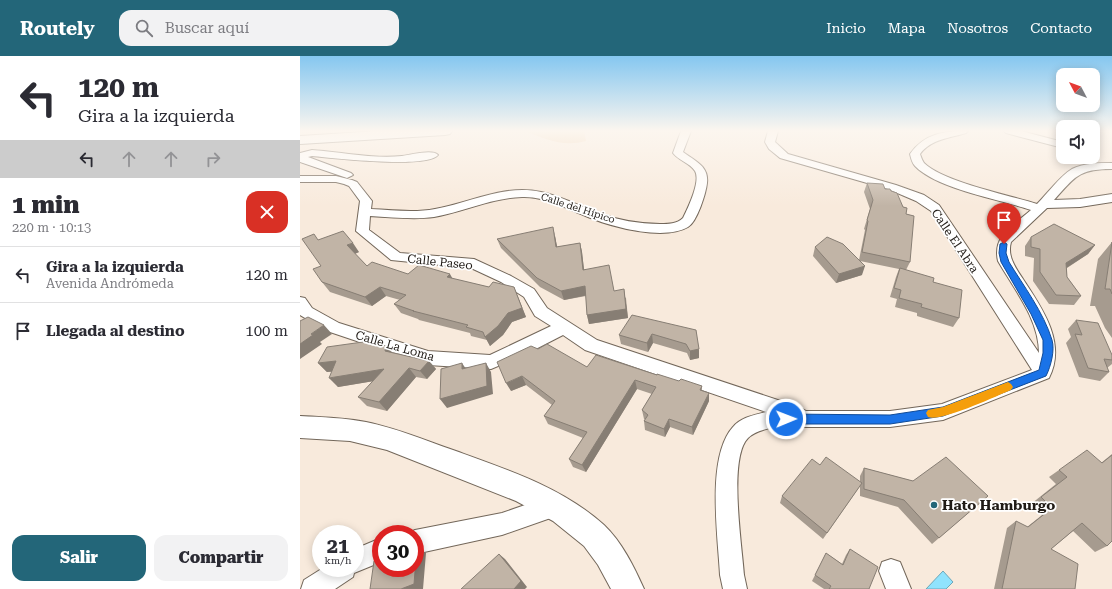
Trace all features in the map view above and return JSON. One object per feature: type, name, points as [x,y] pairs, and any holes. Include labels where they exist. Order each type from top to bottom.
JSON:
[{"type":"street","points":[[354,156],[400,159],[426,156]]},
{"type":"street","name":"Calle del Hípico","points":[[364,212],[428,214],[523,193],[538,195],[602,218],[651,228],[678,226],[684,224],[689,219],[700,191],[702,181],[699,168],[682,156]]},
{"type":"street","name":"Calle El Abra","points":[[784,156],[892,187],[928,202],[935,208],[950,230],[1043,373]]},
{"type":"street","points":[[916,156],[918,161],[925,169],[948,181],[1041,206],[1080,203],[1112,198]]},
{"type":"street","points":[[300,157],[346,174],[349,178],[348,182],[336,179],[300,180]]},
{"type":"street","points":[[735,589],[732,575],[726,479],[728,461],[733,446],[740,433],[752,424],[773,420],[890,419],[943,412],[1043,373],[1048,353],[1047,340],[1002,253],[1006,239],[1076,171],[1097,166],[1105,161],[1112,161]]},
{"type":"street","name":"Calle Paseo","points":[[348,182],[353,184],[366,202],[362,231],[396,257],[474,264],[506,279],[529,293],[541,312],[591,345],[810,419]]},
{"type":"street","name":"Calle La Loma","points":[[300,302],[306,312],[333,327],[428,358],[491,362],[564,326]]},
{"type":"street","points":[[300,427],[341,429],[368,434],[405,444],[515,487],[554,506],[594,535],[614,560],[628,589]]},
{"type":"street","points":[[424,540],[502,524],[554,506]]},
{"type":"street","points":[[313,589],[331,577]]},
{"type":"water","points":[[943,571],[953,582],[946,589],[926,589]]},
{"type":"building","points":[[867,183],[883,184],[885,189],[890,189],[891,191],[897,193],[903,207],[907,208],[906,214],[914,216],[910,262],[862,252],[867,220],[873,200]]},
{"type":"building","points":[[1054,224],[1095,245],[1066,263],[1067,277],[1081,296],[1056,295],[1040,272],[1040,249],[1031,247],[1031,237]]},
{"type":"building","points":[[553,227],[556,247],[580,243],[583,270],[609,265],[614,291],[624,289],[626,309],[587,315],[585,286],[561,291],[537,278],[497,239]]},
{"type":"building","points":[[343,231],[353,243],[347,245],[367,266],[372,262],[408,274],[419,265],[450,274],[447,277],[489,287],[493,282],[514,287],[522,308],[508,313],[498,326],[485,337],[483,332],[466,327],[468,325],[413,311],[394,304],[406,295],[380,287],[365,297],[322,282],[313,269],[321,266],[302,239],[314,234],[318,240]]},
{"type":"building","points":[[827,237],[843,244],[865,266],[839,274],[815,247]]},
{"type":"building","points":[[1112,242],[1112,294],[1110,289],[1105,289]]},
{"type":"building","points":[[900,268],[934,278],[933,282],[962,290],[959,318],[921,307],[922,304],[899,298],[901,290],[894,288]]},
{"type":"building","points":[[632,315],[696,330],[699,349],[690,351],[686,344],[652,334],[647,343],[619,335]]},
{"type":"building","points":[[308,317],[324,325],[300,344],[300,321]]},
{"type":"building","points":[[1076,320],[1098,323],[1112,355],[1112,360],[1104,359],[1109,372],[1088,368],[1075,334],[1082,335]]},
{"type":"building","points":[[370,341],[386,346],[385,351],[429,361],[420,371],[409,368],[379,402],[358,397],[384,369],[329,378],[336,361],[318,363],[327,347]]},
{"type":"building","points":[[547,344],[587,367],[596,355],[657,375],[679,381],[681,379],[702,386],[700,390],[709,393],[692,427],[669,419],[664,429],[644,421],[648,415],[642,410],[656,387],[635,380],[582,465],[569,459],[587,432],[544,416],[555,401],[522,376],[506,383],[497,362],[531,346],[538,349]]},
{"type":"building","points":[[462,363],[462,369],[486,363],[487,386],[440,399],[441,369]]},
{"type":"building","points":[[1087,450],[1102,463],[1112,455],[1112,541],[1107,546],[1082,523],[1051,549],[1078,564],[1075,589],[1002,589],[1016,521],[1028,527],[1052,508],[1041,497],[1067,477],[1059,470]]},
{"type":"building","points":[[826,457],[862,483],[827,533],[782,496],[812,459],[820,465]]},
{"type":"building","name":"Hato Hamburgo","points":[[946,457],[988,496],[939,538],[904,500],[864,489],[864,468],[913,481]]},
{"type":"building","points":[[850,549],[878,567],[869,589],[829,589],[831,586],[815,575],[826,553],[843,565]]},
{"type":"building","points":[[499,554],[521,581],[514,589],[461,589]]},
{"type":"building","points":[[372,575],[372,577],[415,577],[414,584],[401,589],[370,589]]},
{"type":"slow traffic","points":[[932,413],[943,412],[1008,387]]},
{"type":"place","name":"Hato Hamburgo","points":[[934,505]]},
{"type":"route","points":[[786,419],[890,419],[943,412],[1043,373],[1048,353],[1047,340],[1036,314],[1005,262],[1002,253],[1004,244]]}]
